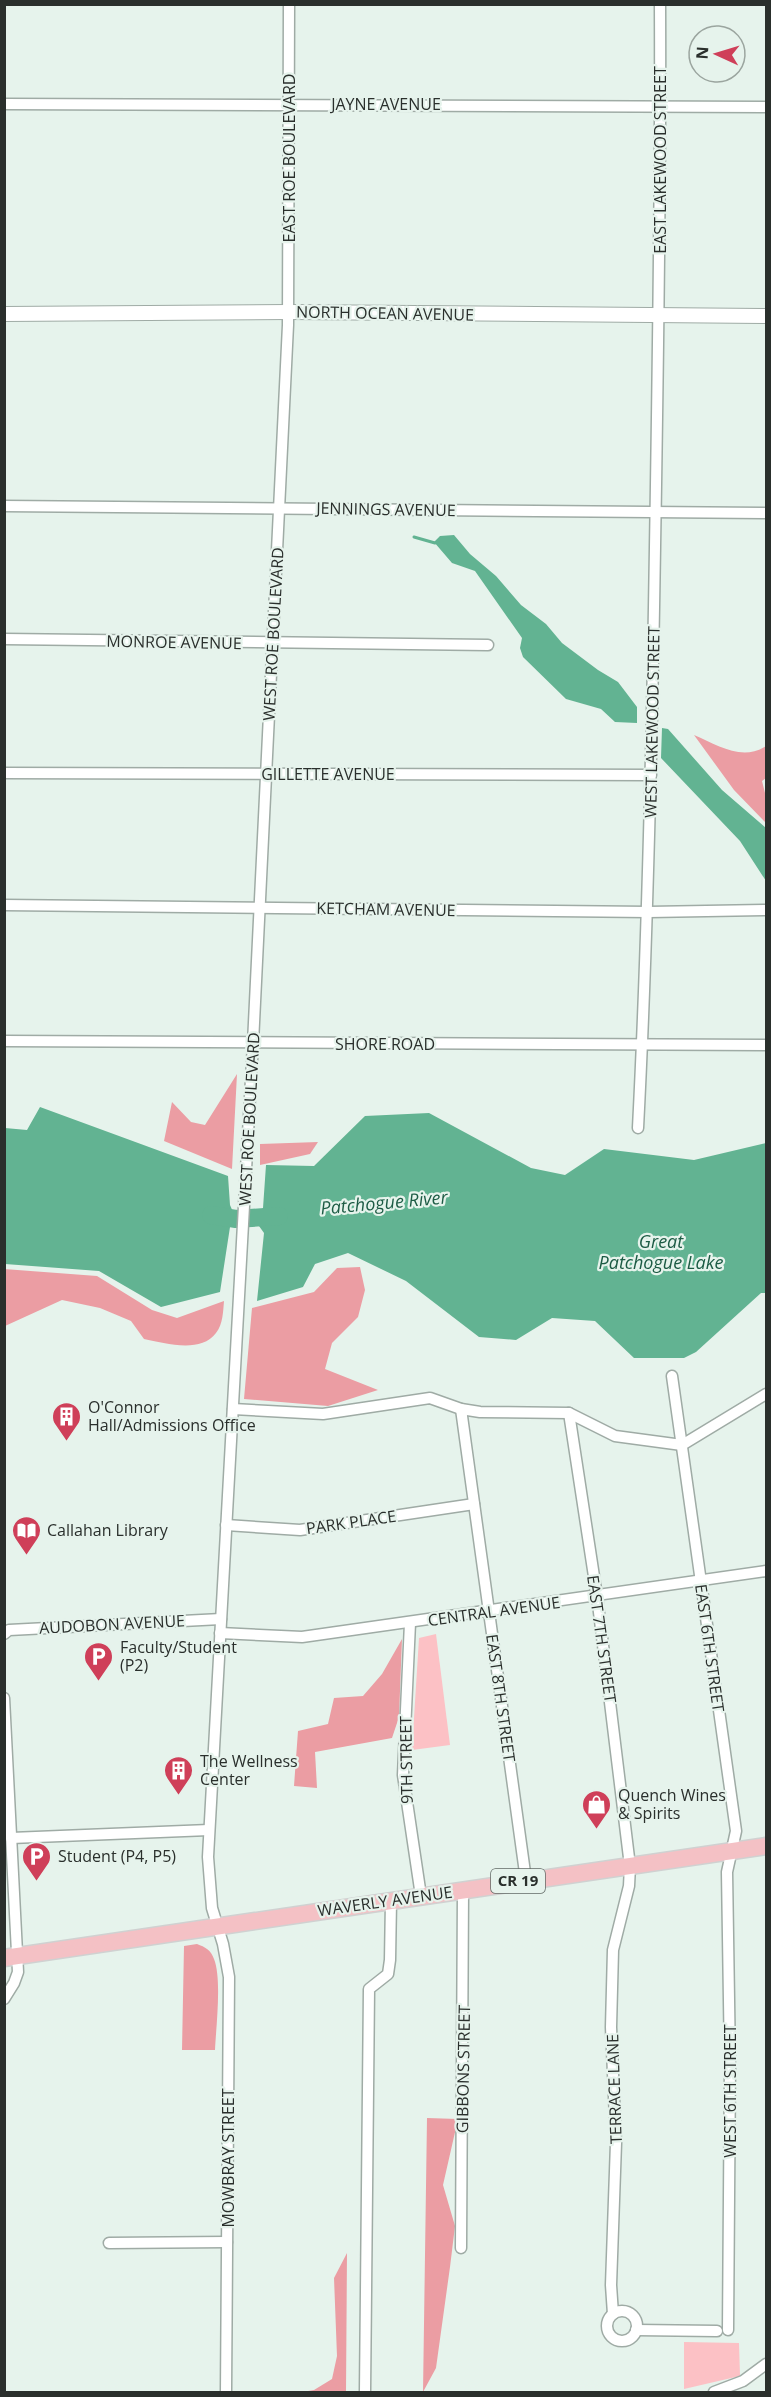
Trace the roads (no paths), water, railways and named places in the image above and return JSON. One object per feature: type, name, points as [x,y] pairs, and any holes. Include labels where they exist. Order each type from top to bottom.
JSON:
[{"type":"main road","name":"WAVERLY AVENUE","points":[[10,1957],[766,1846]]},
{"type":"street","name":"EAST ROE BOULEVARD","points":[[289,4],[289,312]]},
{"type":"street","name":"EAST LAKEWOOD STREET","points":[[659,315],[660,4]]},
{"type":"street","name":"JAYNE AVENUE","points":[[4,104],[289,103],[766,107]]},
{"type":"street","name":"NORTH OCEAN AVENUE","points":[[4,314],[289,312],[766,316]]},
{"type":"street","name":"WEST ROE BOULEVARD","points":[[218,1925],[212,1908],[209,1880],[209,1830],[234,1409],[289,312]]},
{"type":"street","name":"WEST LAKEWOOD STREET","points":[[638,1128],[648,912],[659,315]]},
{"type":"street","name":"JENNINGS AVENUE","points":[[4,506],[766,513]]},
{"type":"street","name":"MONROE AVENUE","points":[[4,639],[488,645]]},
{"type":"street","name":"GILLETTE AVENUE","points":[[4,773],[651,775]]},
{"type":"street","name":"KETCHAM AVENUE","points":[[4,905],[648,912],[766,910]]},
{"type":"street","name":"SHORE ROAD","points":[[4,1041],[766,1045]]},
{"type":"street","name":"EAST 6TH STREET","points":[[672,1376],[736,1827],[731,1851]]},
{"type":"street","points":[[234,1409],[323,1414],[430,1398],[461,1409],[480,1412],[569,1413],[615,1436],[682,1445],[766,1394]]},
{"type":"street","name":"EAST 8TH STREET","points":[[461,1409],[526,1880]]},
{"type":"street","name":"EAST 7TH STREET","points":[[569,1413],[597,1596],[630,1866]]},
{"type":"street","name":"PARK PLACE","points":[[226,1525],[300,1530],[474,1504]]},
{"type":"street","name":"CENTRAL AVENUE","points":[[220,1633],[302,1637],[490,1612],[766,1570]]},
{"type":"street","name":"AUDOBON AVENUE","points":[[5,1634],[9,1630],[221,1618]]},
{"type":"street","name":"9TH STREET","points":[[410,1623],[403,1775],[421,1896]]},
{"type":"street","points":[[4,1698],[11,1838],[10,1957],[18,1972],[4,1998]]},
{"type":"street","points":[[11,1838],[209,1830]]},
{"type":"street","name":"WEST 6TH STREET","points":[[723,2331],[730,2064],[727,1869],[731,1851]]},
{"type":"street","name":"TERRACE LANE","points":[[630,1866],[629,1886],[612,1950],[611,2027],[616,2143],[611,2285],[613,2314],[607,2326],[613,2338],[626,2340],[631,2338],[636,2330],[723,2331]]},
{"type":"street","name":"GIBBONS STREET","points":[[461,2248],[463,1890]]},
{"type":"street","points":[[365,2392],[369,1989],[388,1974],[391,1901]]},
{"type":"street","name":"MOWBRAY STREET","points":[[218,1925],[229,1977],[226,2392]]},
{"type":"street","points":[[109,2243],[227,2242]]},
{"type":"street","points":[[613,2314],[623,2311],[632,2315],[635,2319],[636,2330]]},
{"type":"street","points":[[714,2392],[743,2381],[766,2364]]},
{"type":"water","points":[[454,535],[470,554],[496,576],[521,605],[546,624],[562,643],[618,682],[637,707],[637,723],[615,722],[601,709],[566,699],[523,657],[520,648],[522,638],[475,571],[452,563],[434,542],[440,536]]},
{"type":"water","points":[[662,728],[668,729],[722,790],[766,828],[766,881],[740,841],[661,758]]},
{"type":"water","points":[[40,1107],[228,1176],[230,1205],[236,1219],[230,1227],[220,1292],[161,1307],[99,1271],[5,1264],[5,1128],[27,1130]]},
{"type":"water","name":"Great Patchogue Lake","points":[[429,1113],[531,1168],[565,1175],[604,1149],[694,1160],[766,1143],[766,1293],[761,1293],[696,1352],[684,1358],[634,1358],[595,1321],[552,1318],[516,1340],[479,1337],[406,1281],[348,1253],[315,1264],[303,1287],[257,1301],[264,1233],[254,1219],[263,1208],[266,1165],[314,1166],[365,1116]]},
{"type":"waterway","points":[[414,537],[435,543]]},
{"type":"waterway","name":"Patchogue River","points":[[211,1215],[236,1219],[279,1216]]},
{"type":"place","name":"O'Connor Hall/Admissions Office","points":[[67,1442]]},
{"type":"place","name":"Callahan Library","points":[[26,1556]]},
{"type":"place","name":"Faculty/Student (P2)","points":[[99,1682]]},
{"type":"place","name":"The Wellness Center","points":[[179,1796]]},
{"type":"place","name":"Quench Wines & Spirits","points":[[597,1830]]},
{"type":"place","name":"Student (P4, P5)","points":[[37,1882]]}]
